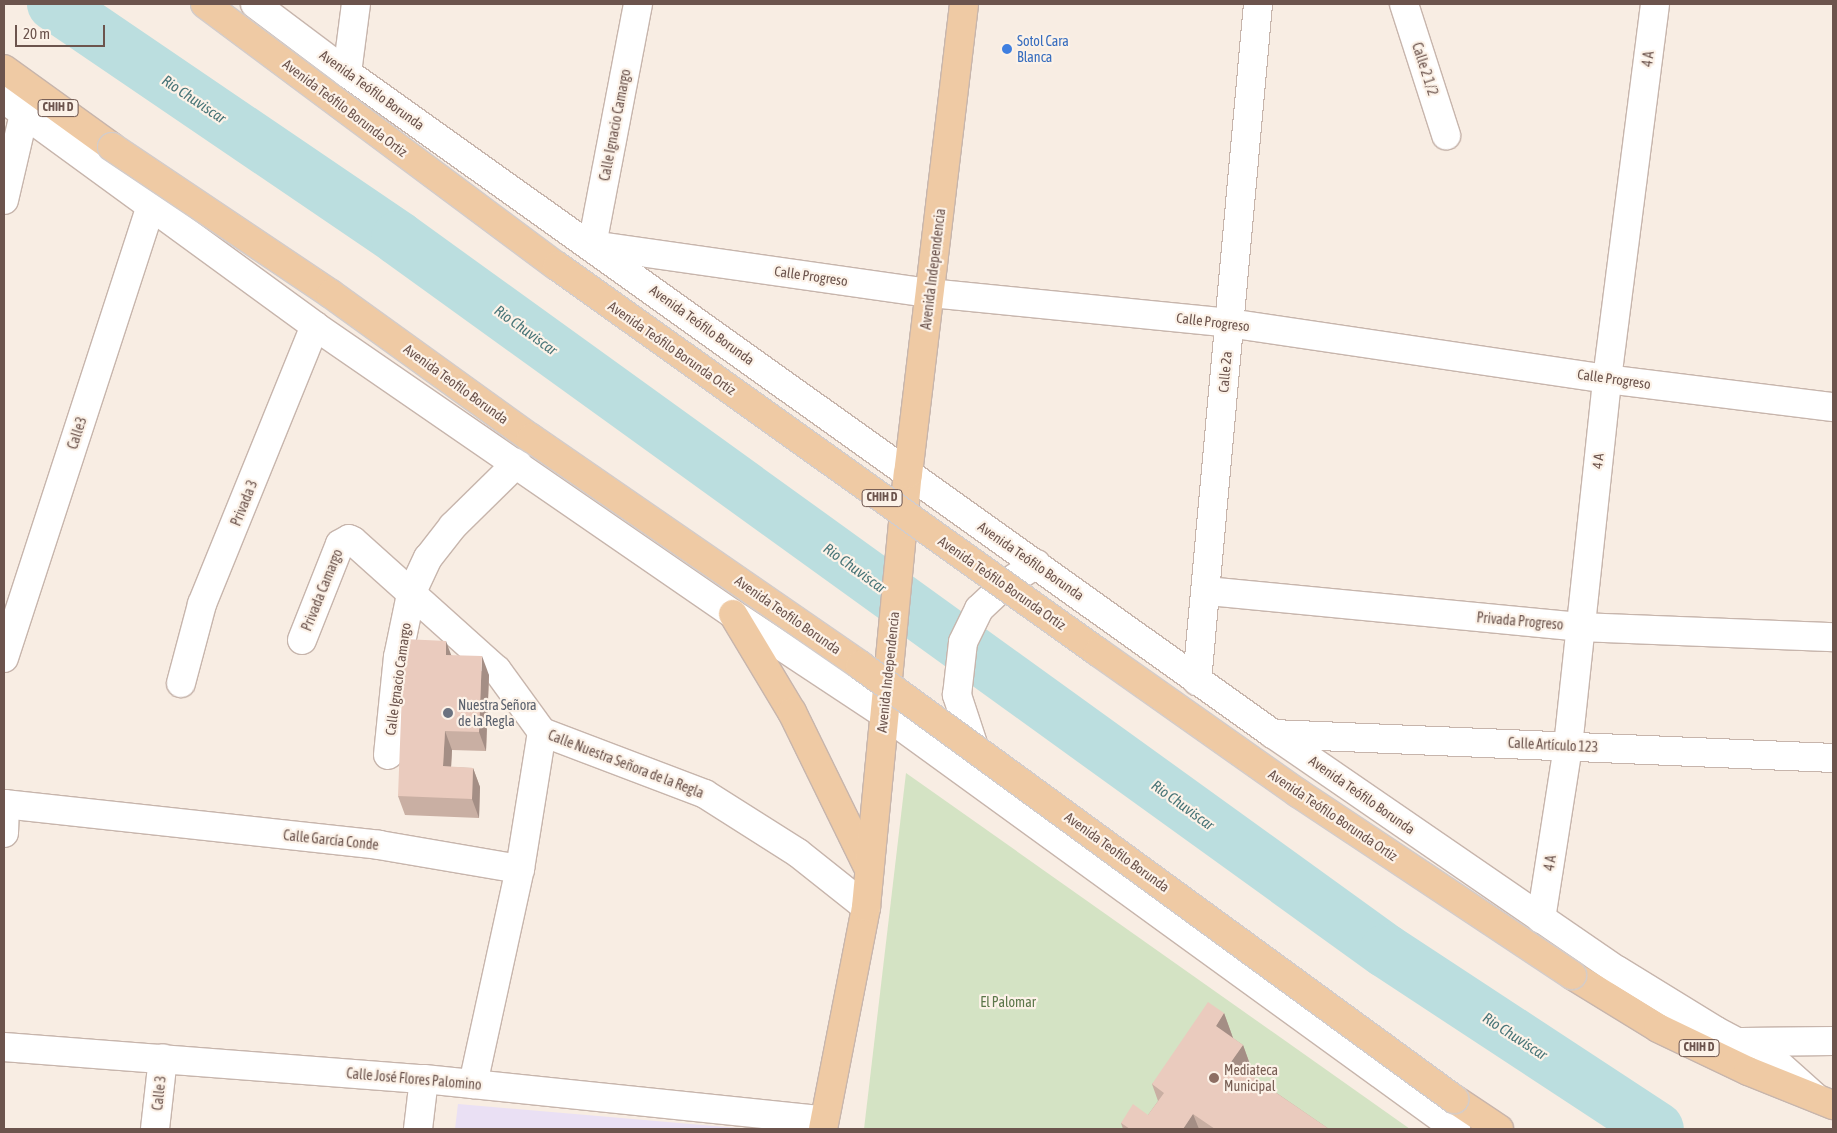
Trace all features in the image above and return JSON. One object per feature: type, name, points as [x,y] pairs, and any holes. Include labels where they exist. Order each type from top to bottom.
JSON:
[{"type":"main road","name":"Avenida Teófilo Borunda Ortiz","points":[[205,4],[557,266],[1298,793],[1572,975],[1658,1028],[1826,1102]]},
{"type":"main road","name":"Avenida Independencia","points":[[824,1125],[866,906],[867,865],[908,474],[964,4]]},
{"type":"main road","name":"Avenida Teofilo Borunda","points":[[4,69],[112,147],[331,294],[531,438],[860,665],[1454,1099],[1499,1129]]},
{"type":"main road","points":[[732,614],[792,712],[867,865]]},
{"type":"street","name":"Avenida Teófilo Borunda","points":[[255,4],[347,73],[592,245],[908,474],[1273,734],[1617,970],[1777,1063],[1826,1102]]},
{"type":"street","points":[[347,73],[356,4]]},
{"type":"street","name":"Calle Ignacio Camargo","points":[[592,245],[638,4]]},
{"type":"street","name":"Calle 2a","points":[[1198,681],[1228,322],[1258,4]]},
{"type":"street","name":"Calle 2 1/2","points":[[1404,4],[1446,135]]},
{"type":"street","name":"4 A","points":[[1541,918],[1568,746],[1606,378],[1655,4]]},
{"type":"street","points":[[4,200],[14,107]]},
{"type":"street","points":[[14,107],[150,208],[315,326],[732,614],[884,714],[1456,1129]]},
{"type":"street","name":"Calle3","points":[[4,658],[150,208]]},
{"type":"street","name":"Calle Progreso","points":[[592,245],[930,293],[1228,322],[1606,378],[1833,407]]},
{"type":"street","name":"Privada 3","points":[[181,682],[202,604],[315,326]]},
{"type":"street","name":"Calle Ignacio Camargo","points":[[388,755],[398,657],[411,594],[428,558],[453,526],[516,463]]},
{"type":"street","name":"Privada Camargo","points":[[302,640],[340,544],[344,540],[353,541],[411,594]]},
{"type":"street","points":[[991,790],[975,754],[957,694],[963,642],[979,608],[1007,583],[1036,564]]},
{"type":"street","name":"Privada Progreso","points":[[1207,591],[1581,627],[1833,637]]},
{"type":"street","name":"Calle Nuestra Señora de la Regla","points":[[411,594],[497,670],[542,732],[705,794],[798,853],[866,906]]},
{"type":"street","points":[[473,1084],[520,869],[542,732]]},
{"type":"street","name":"Calle Artículo 123","points":[[1273,734],[1833,758]]},
{"type":"street","points":[[4,804],[4,833]]},
{"type":"street","name":"Calle García Conde","points":[[4,804],[379,845],[520,869]]},
{"type":"street","points":[[1738,1042],[1833,1041]]},
{"type":"street","name":"Calle José Flores Palomino","points":[[4,1046],[424,1079],[824,1125]]},
{"type":"street","name":"Calle 3","points":[[155,1129],[163,1058]]},
{"type":"street","points":[[418,1129],[424,1079]]},
{"type":"shaded area","points":[[458,1104],[749,1129],[455,1129]]},
{"type":"green space","name":"El Palomar","points":[[906,773],[1410,1129],[864,1129]]},
{"type":"building","name":"Nuestra Señora de la Regla","points":[[404,639],[446,641],[446,655],[482,656],[479,732],[445,731],[443,766],[473,768],[472,799],[398,796]]},
{"type":"building","points":[[1208,1002],[1224,1013],[1216,1026],[1243,1045],[1231,1062],[1329,1129],[1215,1129],[1193,1114],[1183,1129],[1130,1129],[1121,1123],[1133,1104],[1148,1115],[1164,1093],[1152,1084]]},
{"type":"waterway","name":"Rio Chuviscar","points":[[54,4],[398,238],[1386,951],[1657,1129]]},
{"type":"place","name":"Sotol Cara Blanca","points":[[1007,49]]},
{"type":"place","name":"Nuestra Señora de la Regla","points":[[448,713]]},
{"type":"place","name":"Mediateca Municipal","points":[[1214,1078]]}]
